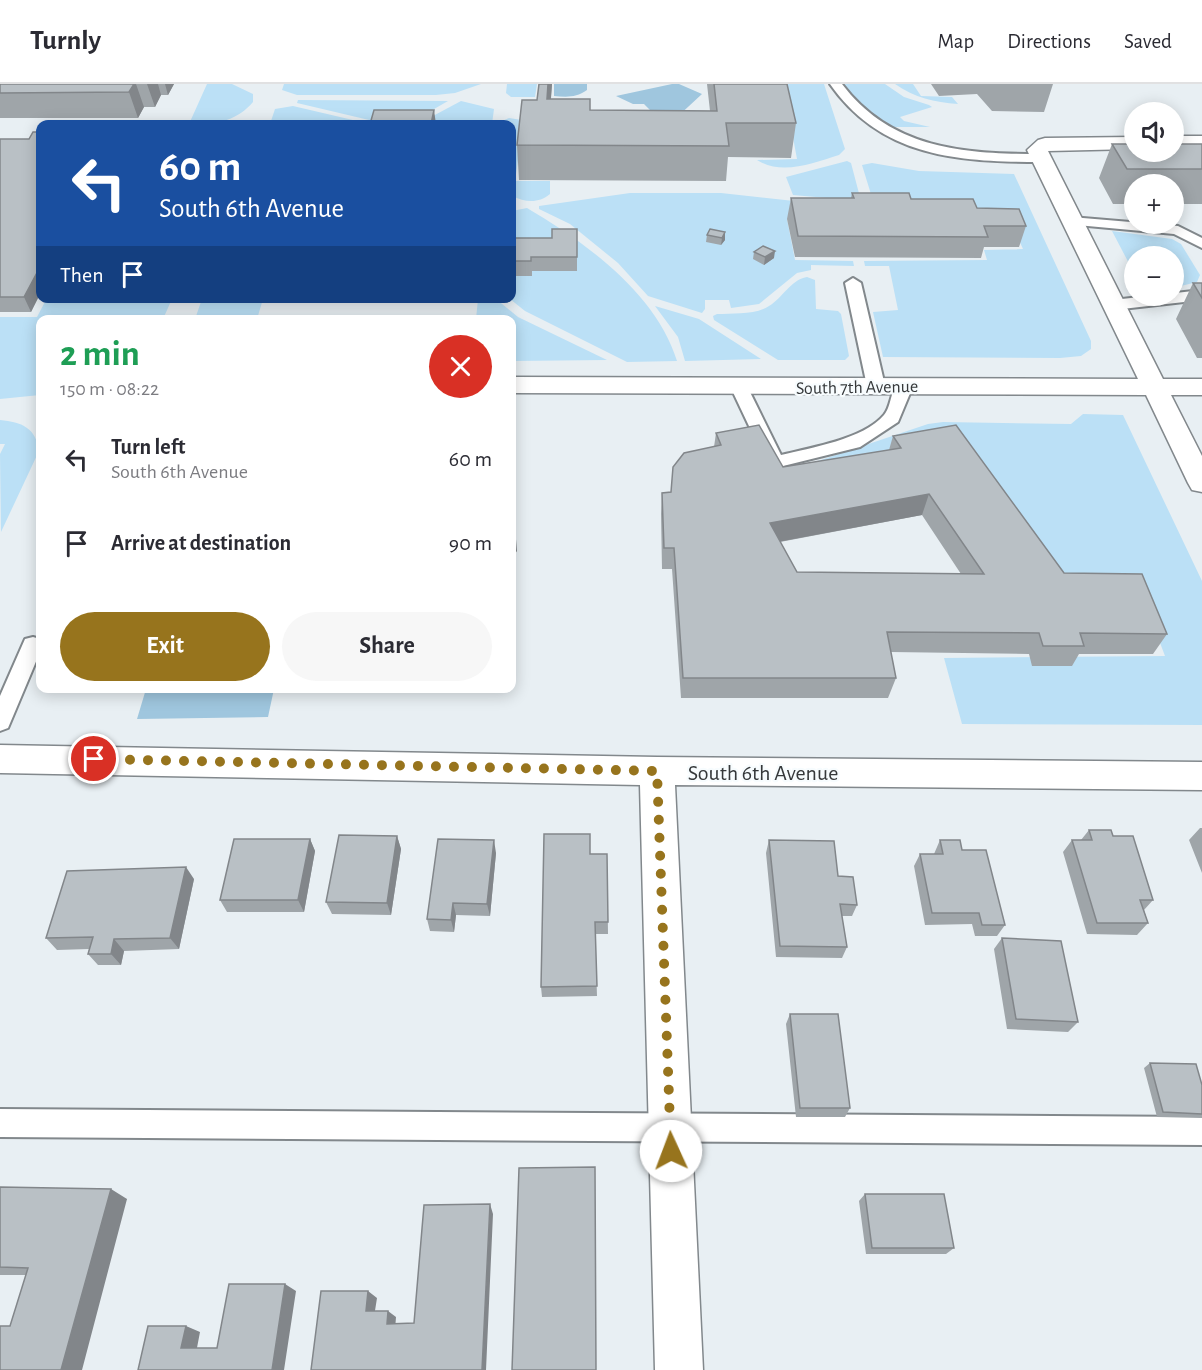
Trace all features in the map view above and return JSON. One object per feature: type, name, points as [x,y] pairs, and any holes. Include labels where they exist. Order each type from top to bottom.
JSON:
[{"type":"street","points":[[1124,142],[1045,144],[1037,150],[1202,483]]},
{"type":"street","points":[[1184,148],[1202,142]]},
{"type":"street","points":[[1184,156],[1202,161]]},
{"type":"street","points":[[1041,160],[1124,161]]},
{"type":"street","name":"South 7th Avenue","points":[[516,386],[1202,387]]},
{"type":"street","name":"South 6th Avenue","points":[[0,759],[657,771],[1202,776]]},
{"type":"street","points":[[657,771],[679,1370]]},
{"type":"lane","points":[[836,84],[842,95],[866,117],[883,129],[915,143],[982,158],[1041,160]]},
{"type":"lane","points":[[1071,222],[1178,230],[1202,244]]},
{"type":"lane","points":[[854,283],[876,386]]},
{"type":"lane","points":[[1113,305],[1202,295]]},
{"type":"lane","points":[[740,388],[775,462],[854,444],[892,418],[904,386]]},
{"type":"lane","points":[[0,722],[33,645]]},
{"type":"lane","points":[[0,1123],[1202,1131]]},
{"type":"shaded area","points":[[207,84],[232,84],[253,94],[253,102],[232,118],[191,120]]},
{"type":"shaded area","points":[[284,84],[481,84],[455,93],[436,95],[297,95],[282,90]]},
{"type":"shaded area","points":[[507,84],[537,84],[535,97],[511,97],[506,93]]},
{"type":"shaded area","points":[[554,84],[587,84],[587,90],[575,96],[554,96]]},
{"type":"shaded area","points":[[679,84],[702,94],[675,119],[650,110],[644,104],[633,104],[616,96]]},
{"type":"shaded area","points":[[783,84],[824,84],[845,149],[839,155],[787,168],[767,165],[757,160],[797,159]]},
{"type":"shaded area","points":[[842,84],[885,84],[904,97],[929,105],[932,107],[900,117],[904,121],[930,127],[893,127],[877,119]]},
{"type":"shaded area","points":[[895,84],[913,84],[921,96],[952,97],[958,104],[925,99]]},
{"type":"shaded area","points":[[298,100],[448,101],[415,120],[369,120],[297,103]]},
{"type":"shaded area","points":[[461,101],[494,109],[493,120],[425,120]]},
{"type":"shaded area","points":[[293,106],[353,120],[271,120],[275,109]]},
{"type":"shaded area","points":[[509,118],[534,122],[522,133],[516,174],[516,120],[504,120]]},
{"type":"shaded area","points":[[847,161],[851,163],[861,201],[793,195],[786,177]]},
{"type":"shaded area","points":[[872,163],[919,171],[1014,174],[1091,341],[1091,349],[1081,356],[1060,358],[883,357],[873,312],[898,310],[889,266],[865,266],[864,261],[987,260],[984,250],[1023,249],[1014,229],[874,204],[862,165]]},
{"type":"shaded area","points":[[516,181],[550,181],[550,194],[536,201],[516,198]]},
{"type":"shaded area","points":[[630,193],[721,193],[849,207],[848,218],[787,219],[795,260],[853,261],[854,266],[811,265],[811,270],[797,273],[759,304],[731,308],[729,300],[705,300],[705,309],[702,313],[648,296],[618,263],[570,224],[539,209],[539,206]]},
{"type":"shaded area","points":[[527,208],[572,237],[616,272],[653,313],[667,336],[677,361],[627,362],[525,311],[515,303],[516,210]]},
{"type":"shaded area","points":[[1112,231],[1172,239],[1182,246],[1124,246],[1124,254]]},
{"type":"shaded area","points":[[1184,249],[1200,275],[1197,282],[1184,285]]},
{"type":"shaded area","points":[[807,277],[815,280],[816,309],[838,311],[841,314],[849,356],[845,360],[778,360],[714,320],[713,316],[717,314],[744,313],[763,309],[774,303],[791,285]]},
{"type":"shaded area","points":[[44,303],[170,303],[165,315],[38,315]]},
{"type":"shaded area","points":[[200,303],[262,303],[258,315],[196,315]]},
{"type":"shaded area","points":[[478,303],[501,303],[516,315],[476,315]]},
{"type":"shaded area","points":[[655,306],[699,319],[761,359],[685,361],[678,337]]},
{"type":"shaded area","points":[[516,315],[518,317],[607,360],[516,361]]},
{"type":"shaded area","points":[[0,317],[36,317],[36,395],[0,399]]},
{"type":"shaded area","points":[[1083,414],[1123,415],[1202,581],[1202,725],[962,724],[944,658],[1165,656],[1139,587],[1064,586],[896,449],[803,466],[928,424],[943,422],[1071,424]]},
{"type":"shaded area","points":[[0,420],[15,422],[27,428],[36,440],[36,457],[1,532],[0,454],[5,444],[0,444]]},
{"type":"shaded area","points":[[145,693],[273,693],[268,717],[137,719]]},
{"type":"building","points":[[0,84],[134,84],[129,92],[0,93]]},
{"type":"building","points":[[539,84],[548,84],[547,99],[590,99],[590,110],[717,111],[714,84],[787,84],[796,123],[726,123],[729,146],[517,145],[522,100],[537,100]]},
{"type":"building","points":[[374,110],[434,110],[432,120],[371,120]]},
{"type":"building","points":[[33,132],[36,132],[36,274],[24,297],[0,297],[0,139],[29,139]]},
{"type":"building","points":[[1112,144],[1124,144],[1124,162],[1184,162],[1184,144],[1202,144],[1202,169],[1127,169]]},
{"type":"building","points":[[852,193],[909,193],[911,199],[973,199],[977,208],[1019,209],[1026,226],[984,226],[988,237],[798,236],[791,198],[854,198]]},
{"type":"building","points":[[552,229],[577,229],[577,257],[531,257],[531,261],[516,261],[516,238],[552,238]]},
{"type":"building","points":[[710,229],[725,232],[722,238],[707,235]]},
{"type":"building","points":[[763,246],[775,251],[765,257],[754,252]]},
{"type":"building","points":[[1193,283],[1202,283],[1202,298]]},
{"type":"building","points":[[759,425],[783,467],[901,448],[893,436],[956,425],[1064,573],[1142,574],[1167,634],[1080,633],[1084,646],[1043,646],[1039,633],[887,632],[896,678],[683,678],[674,548],[664,548],[662,493],[671,492],[673,467],[684,453],[721,445],[716,433]],"holes":[[[929,494],[984,574],[797,572],[770,523]]]},
{"type":"building","points":[[1089,830],[1111,830],[1113,836],[1133,836],[1153,900],[1140,900],[1148,923],[1097,923],[1072,840],[1092,840]]},
{"type":"building","points":[[544,834],[590,834],[590,854],[607,854],[608,922],[595,922],[597,986],[541,987]]},
{"type":"building","points":[[339,835],[397,836],[387,903],[326,902]]},
{"type":"building","points":[[234,839],[310,839],[298,900],[220,900]]},
{"type":"building","points":[[438,839],[494,840],[487,904],[453,903],[451,920],[427,919]]},
{"type":"building","points":[[769,840],[834,841],[838,876],[853,877],[857,905],[840,904],[847,947],[780,946]]},
{"type":"building","points":[[940,840],[960,840],[962,850],[986,850],[1005,925],[982,925],[979,913],[932,913],[920,854],[943,854]]},
{"type":"building","points":[[186,867],[170,938],[114,939],[111,954],[88,954],[93,937],[46,938],[67,871]]},
{"type":"building","points":[[1002,938],[1061,941],[1078,1022],[1016,1019]]},
{"type":"building","points":[[790,1014],[838,1014],[850,1108],[800,1108]]},
{"type":"building","points":[[1150,1063],[1196,1064],[1202,1085],[1202,1114],[1163,1112]]},
{"type":"building","points":[[595,1167],[596,1370],[512,1370],[519,1168]]},
{"type":"building","points":[[0,1187],[111,1189],[61,1370],[0,1370],[0,1326],[10,1326],[28,1268],[0,1267]]},
{"type":"building","points":[[865,1194],[944,1194],[954,1248],[872,1248]]},
{"type":"building","points":[[490,1204],[482,1370],[311,1370],[321,1291],[368,1291],[366,1311],[388,1311],[387,1324],[414,1323],[424,1205]]},
{"type":"building","points":[[229,1284],[285,1284],[272,1370],[138,1370],[148,1326],[186,1326],[181,1348],[217,1348]]},
{"type":"route","points":[[94,759],[657,771],[671,1151]]}]
